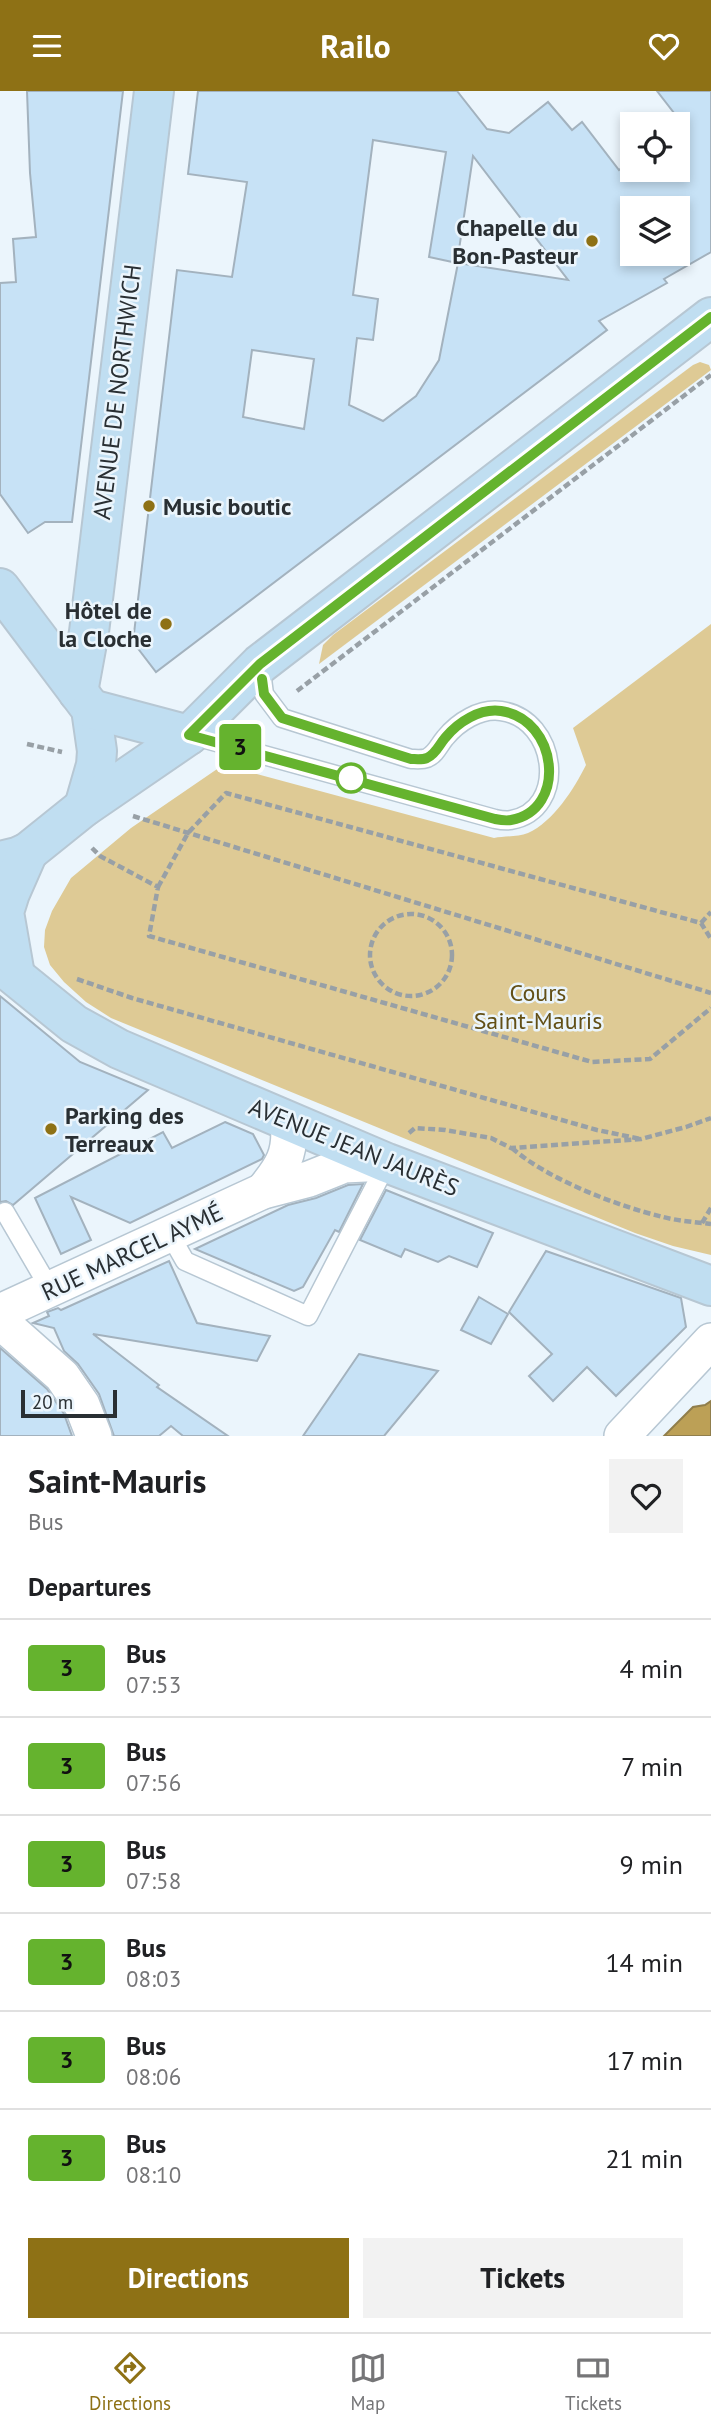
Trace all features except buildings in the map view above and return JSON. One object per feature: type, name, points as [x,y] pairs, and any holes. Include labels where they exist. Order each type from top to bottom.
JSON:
[{"type":"main road","name":"AVENUE DE NORTHWICH","points":[[84,700],[89,632],[154,91]]},
{"type":"main road","points":[[14,856],[189,735],[260,664],[711,317]]},
{"type":"main road","points":[[0,588],[84,700],[96,741],[96,765],[84,807]]},
{"type":"main road","points":[[84,700],[189,735]]},
{"type":"main road","name":"AVENUE JEAN JAURÈS","points":[[14,856],[10,893],[4,912],[8,970],[52,1008],[98,1039],[387,1163],[711,1286]]},
{"type":"street","points":[[263,1191],[282,1167],[290,1143],[288,1122]]},
{"type":"street","name":"RUE MARCEL AYMÉ","points":[[0,1312],[263,1191],[309,1179],[344,1165],[387,1163]]},
{"type":"street","points":[[0,1321],[62,1377],[82,1405],[94,1436]]},
{"type":"street","points":[[622,1436],[711,1341]]},
{"type":"lane","points":[[189,735],[495,819],[511,820],[528,813],[545,792],[550,773],[548,749],[538,732],[522,717],[501,711],[483,712],[462,722],[436,751],[426,758],[411,759],[282,718],[264,694],[260,664]]},
{"type":"lane","points":[[169,1233],[185,1261],[308,1316],[387,1163]]},
{"type":"lane","points":[[5,1212],[50,1289]]},
{"type":"path","points":[[298,691],[711,375]]},
{"type":"path","points":[[27,744],[66,753]]},
{"type":"path","points":[[711,939],[701,923],[226,793],[188,833],[158,887],[149,936],[592,1062],[650,1059],[711,1008]]},
{"type":"path","points":[[130,815],[711,993]]},
{"type":"path","points":[[92,848],[100,856],[158,887]]},
{"type":"path","points":[[424,917],[427,906]]},
{"type":"path","points":[[701,923],[711,912]]},
{"type":"path","points":[[407,914],[424,917],[444,930],[452,957],[449,971],[441,983],[430,992],[402,996],[380,983],[370,960],[375,935],[383,925],[407,914]]},
{"type":"path","points":[[68,974],[99,988],[145,1002],[584,1126],[641,1139]]},
{"type":"path","points":[[400,1007],[402,996]]},
{"type":"path","points":[[511,1147],[641,1139],[711,1118]]},
{"type":"path","points":[[387,1163],[415,1128],[491,1138],[511,1147],[527,1161],[618,1203],[665,1218],[711,1224]]},
{"type":"path","points":[[702,1223],[711,1207]]},
{"type":"green space","points":[[700,362],[709,365],[711,370],[319,664],[323,645],[333,635]]},
{"type":"green space","name":"Cours Saint-Mauris","points":[[711,624],[711,1255],[635,1233],[111,1018],[86,1002],[50,965],[44,947],[45,930],[52,911],[71,878],[131,828],[223,765],[494,838],[528,833],[554,813],[586,765],[573,728]]},
{"type":"shaded area","points":[[711,1401],[711,1436],[664,1436],[693,1407]]},
{"type":"bus line","name":"3","points":[[262,679],[264,694],[282,718],[411,759],[426,758],[436,751],[462,722],[483,712],[501,711],[522,717],[538,732],[548,749],[550,773],[545,792],[528,813],[511,820],[495,819],[189,735],[260,664],[711,317]]},
{"type":"place","name":"Chapelle du Bon-Pasteur","points":[[592,241]]},
{"type":"place","name":"Music boutic","points":[[149,506]]},
{"type":"place","name":"Hôtel de la Cloche","points":[[166,624]]},
{"type":"place","name":"Parking des Terreaux","points":[[51,1129]]}]
